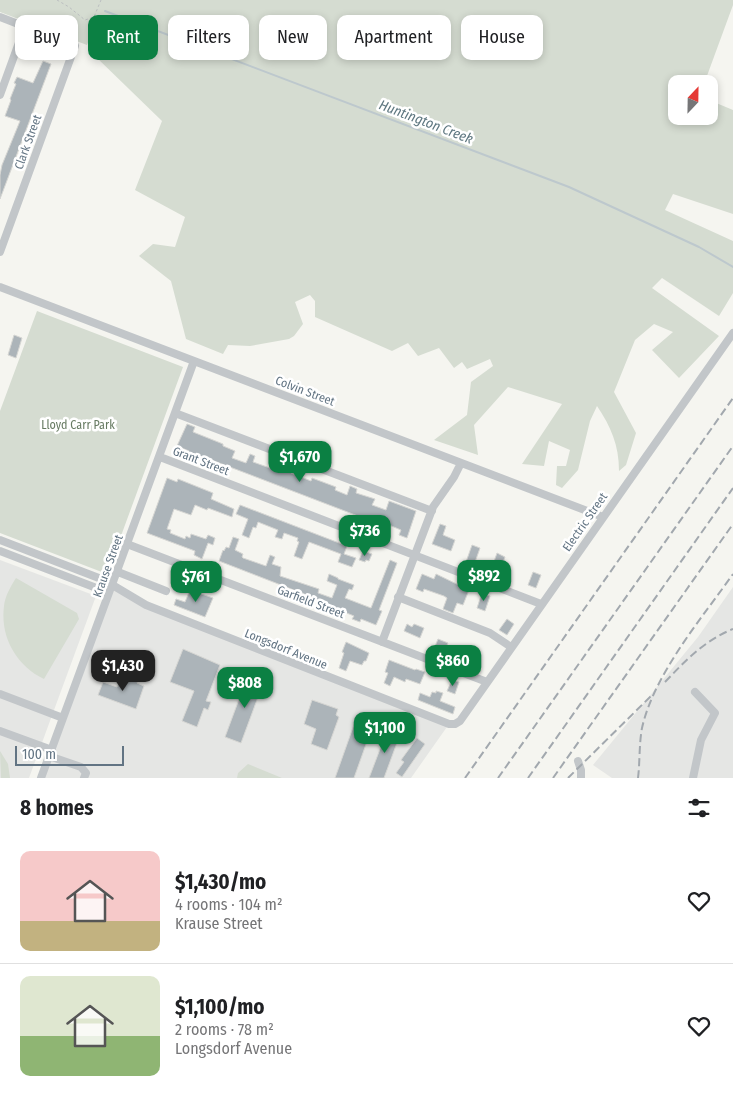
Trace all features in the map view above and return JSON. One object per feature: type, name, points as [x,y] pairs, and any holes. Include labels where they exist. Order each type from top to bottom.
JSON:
[{"type":"street","points":[[0,17],[15,22]]},
{"type":"street","points":[[0,95],[15,54]]},
{"type":"street","name":"Clark Street","points":[[0,252],[71,60]]},
{"type":"street","name":"Colvin Street","points":[[0,287],[603,517]]},
{"type":"street","name":"Electric Street","points":[[455,724],[460,720],[733,333]]},
{"type":"street","name":"Krause Street","points":[[41,778],[194,361]]},
{"type":"street","points":[[175,413],[432,511]]},
{"type":"street","name":"Grant Street","points":[[160,458],[541,604]]},
{"type":"street","points":[[382,642],[432,511],[461,463]]},
{"type":"street","name":"Longsdorf Avenue","points":[[0,540],[104,580],[146,605],[359,690],[449,724],[455,724]]},
{"type":"street","name":"Garfield Street","points":[[127,544],[487,682]]},
{"type":"street","points":[[16,558],[20,548]]},
{"type":"street","name":"Longsdorf Avenue","points":[[0,551],[99,589],[112,586]]},
{"type":"street","points":[[118,572],[166,591]]},
{"type":"street","points":[[398,597],[490,633],[511,647]]},
{"type":"street","points":[[693,778],[701,740],[715,713],[695,692]]},
{"type":"street","points":[[0,694],[63,718]]},
{"type":"street","points":[[0,732],[81,767],[86,773],[84,778]]},
{"type":"street","points":[[578,761],[581,778]]},
{"type":"path","points":[[57,0],[85,20],[94,17],[101,0]]},
{"type":"shaded area","points":[[0,560],[96,596],[29,778],[0,778]]},
{"type":"shaded area","points":[[112,586],[146,605],[449,724],[411,778],[41,778]]},
{"type":"shaded area","points":[[733,587],[733,778],[612,778],[593,765],[698,637]]},
{"type":"green space","points":[[0,0],[733,0],[733,5],[707,75],[668,75],[668,125],[718,125],[718,104],[733,110],[733,214],[673,194],[665,210],[733,241],[733,293],[719,316],[662,278],[652,288],[719,336],[679,378],[652,350],[673,332],[654,324],[635,340],[614,392],[636,433],[626,465],[619,471],[618,453],[613,437],[597,406],[590,421],[578,470],[562,488],[556,485],[557,466],[566,466],[570,450],[549,441],[544,466],[522,464],[562,404],[508,387],[474,425],[478,455],[434,440],[467,415],[471,382],[493,366],[490,359],[467,369],[462,362],[454,368],[439,348],[418,356],[408,343],[392,351],[315,317],[315,301],[310,295],[295,302],[303,324],[294,336],[289,339],[250,346],[228,345],[223,354],[186,339],[171,281],[139,256],[153,244],[175,247],[185,217],[135,190],[162,121],[99,60],[158,60],[158,15],[88,15],[87,45],[78,42],[78,15],[15,15],[15,18],[0,12]]},
{"type":"green space","name":"Lloyd Carr Park","points":[[37,311],[183,367],[107,574],[0,533],[0,411]]},
{"type":"green space","points":[[16,578],[77,613],[79,619],[44,679],[25,666],[18,658],[12,649],[5,629],[4,606],[10,588]]},
{"type":"green space","points":[[0,751],[8,764],[10,778],[1,778]]},
{"type":"green space","points":[[248,764],[282,778],[237,778],[238,773]]},
{"type":"building","points":[[43,61],[51,64],[0,199],[2,165],[20,121],[5,116],[16,84],[14,83],[17,77],[33,83]]},
{"type":"building","points":[[14,335],[22,338],[16,358],[8,355]]},
{"type":"building","points":[[187,424],[195,427],[193,432],[235,451],[232,458],[246,463],[250,454],[255,456],[253,462],[270,468],[274,457],[294,467],[291,473],[311,481],[312,478],[336,487],[335,490],[347,495],[350,486],[357,489],[356,493],[375,499],[372,505],[386,510],[389,501],[416,511],[407,538],[399,535],[401,530],[372,518],[371,521],[209,459],[188,453],[189,451],[177,446]]},
{"type":"building","points":[[167,478],[177,482],[178,479],[213,493],[211,499],[234,509],[232,517],[195,505],[191,515],[174,509],[167,529],[171,530],[170,533],[185,539],[186,536],[190,538],[191,534],[206,539],[208,535],[215,538],[213,545],[208,543],[202,559],[194,555],[195,551],[147,533]]},
{"type":"building","points":[[240,505],[347,546],[344,554],[356,558],[352,567],[338,562],[341,554],[309,542],[302,559],[294,556],[299,542],[297,541],[298,538],[284,533],[282,539],[275,537],[278,530],[258,522],[256,528],[253,527],[249,538],[242,535],[248,519],[236,514]]},
{"type":"building","points":[[440,524],[446,526],[443,535],[455,540],[451,551],[432,544]]},
{"type":"building","points":[[233,537],[239,539],[235,550],[243,554],[243,558],[266,566],[270,555],[275,557],[272,564],[281,567],[280,576],[319,589],[318,593],[332,598],[337,585],[327,581],[329,574],[354,585],[352,590],[349,589],[345,598],[371,608],[390,560],[397,563],[379,610],[382,611],[376,625],[361,619],[360,622],[352,619],[354,616],[325,604],[324,607],[316,604],[317,599],[219,561],[223,550],[226,547],[229,548]]},
{"type":"building","points":[[472,545],[480,548],[474,565],[466,562]]},
{"type":"building","points":[[363,551],[372,554],[369,561],[359,560]]},
{"type":"building","points":[[497,553],[505,557],[499,573],[491,570]]},
{"type":"building","points":[[533,572],[541,575],[536,588],[528,585]]},
{"type":"building","points":[[422,574],[434,579],[436,574],[469,590],[463,605],[457,603],[453,613],[443,609],[447,598],[444,596],[424,589],[423,592],[416,589]]},
{"type":"building","points":[[190,590],[213,598],[205,617],[174,605],[176,599],[185,602]]},
{"type":"building","points":[[482,593],[490,596],[485,611],[477,608]]},
{"type":"building","points":[[507,619],[514,624],[507,635],[499,630]]},
{"type":"building","points":[[407,624],[412,627],[414,624],[424,628],[420,638],[404,631]]},
{"type":"building","points":[[438,639],[448,643],[443,653],[434,649]]},
{"type":"building","points":[[346,642],[369,653],[362,665],[350,661],[346,671],[339,668]]},
{"type":"building","points":[[183,649],[220,665],[206,701],[211,702],[208,710],[204,708],[197,727],[182,721],[194,691],[170,682]]},
{"type":"building","points":[[389,660],[425,672],[420,684],[406,679],[405,682],[394,677],[390,686],[384,683],[388,673],[385,672]]},
{"type":"building","points":[[122,675],[138,681],[137,683],[144,686],[136,709],[98,695],[103,682],[117,687]]},
{"type":"building","points":[[248,675],[264,681],[241,743],[225,737]]},
{"type":"building","points":[[452,680],[459,682],[455,694],[447,691]]},
{"type":"building","points":[[436,691],[443,693],[440,701],[455,707],[453,714],[418,700],[420,693],[430,697],[432,692],[436,693]]},
{"type":"building","points":[[312,700],[338,709],[336,715],[339,717],[327,750],[311,744],[316,729],[304,724]]},
{"type":"building","points":[[357,716],[374,722],[354,778],[335,778]]},
{"type":"building","points":[[388,728],[401,732],[384,778],[369,778]]},
{"type":"building","points":[[417,738],[425,744],[402,777],[396,773],[404,762],[401,760]]},
{"type":"waterway","name":"Huntington Creek","points":[[105,11],[569,187],[699,247],[733,267]]},
{"type":"railway","points":[[465,778],[733,398]]},
{"type":"railway","points":[[498,778],[733,446]]},
{"type":"railway","points":[[528,778],[733,488]]},
{"type":"railway","points":[[553,778],[733,524]]},
{"type":"railway","points":[[638,778],[642,728],[657,687],[680,647],[733,574]]},
{"type":"railway","points":[[665,682],[704,645],[733,629]]},
{"type":"railway","points":[[568,778],[652,695]]}]
